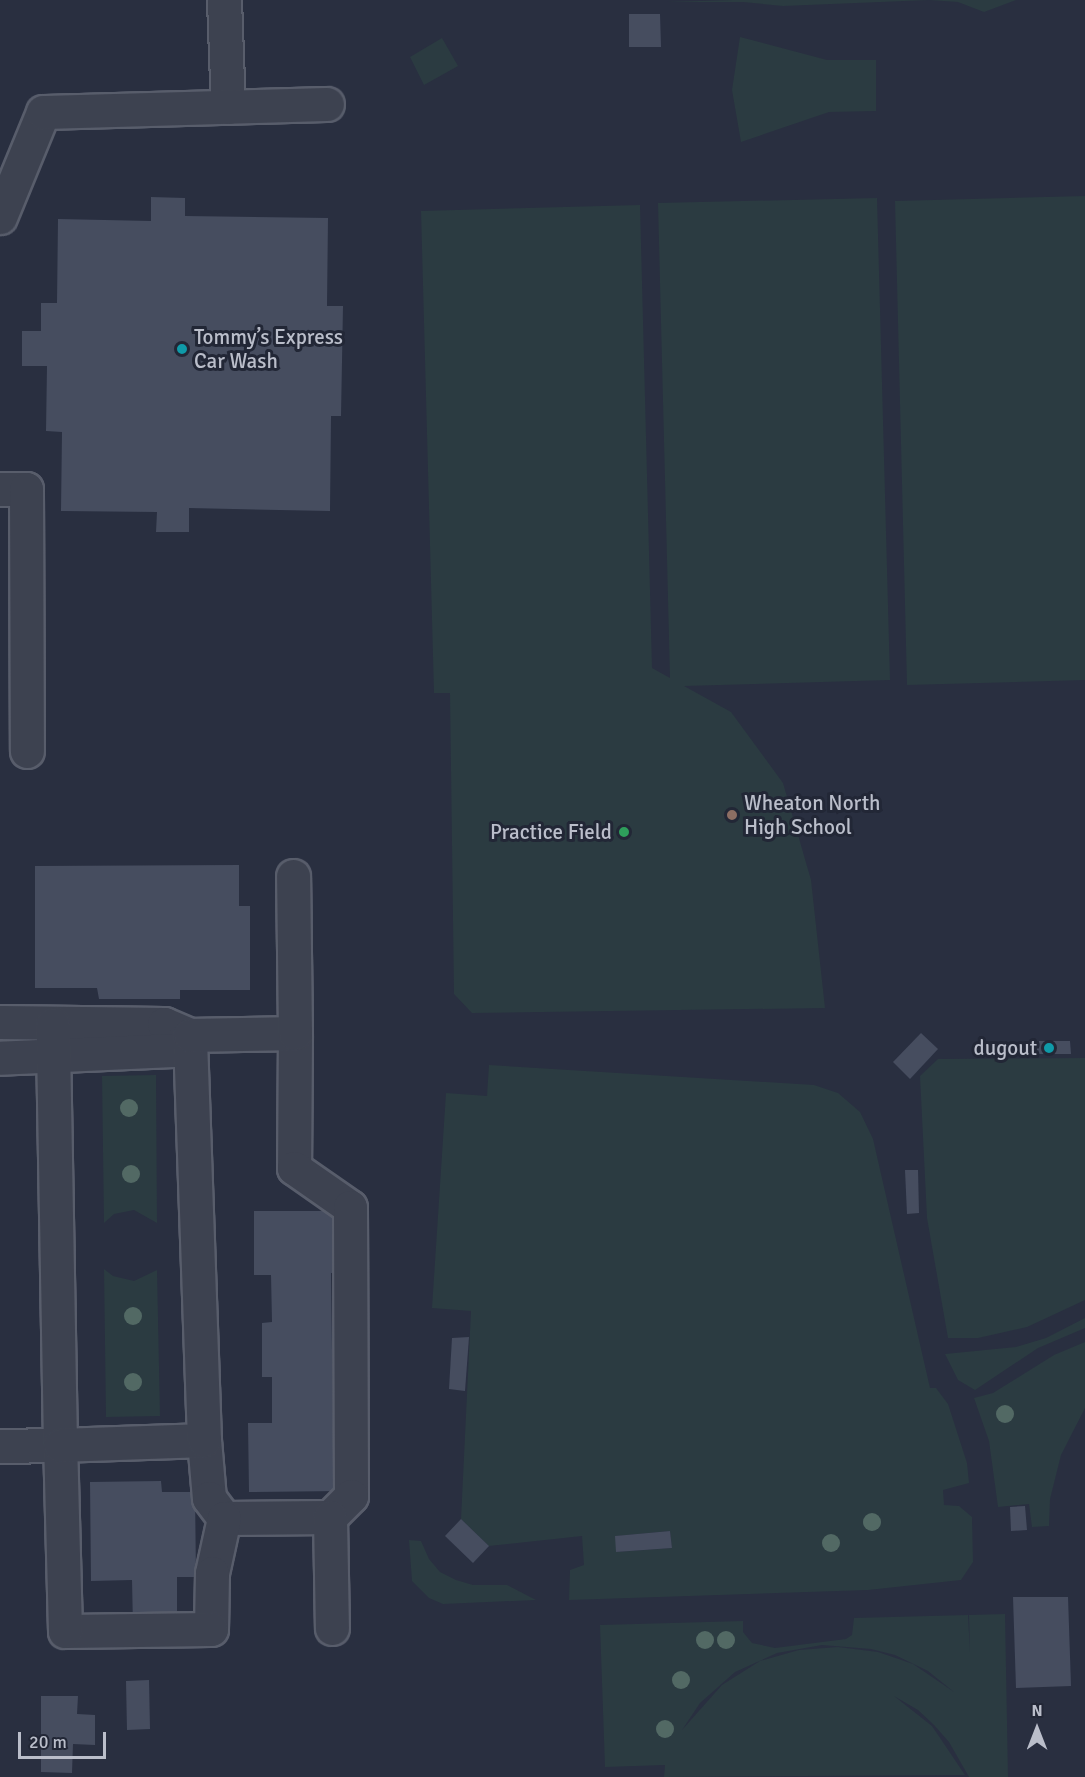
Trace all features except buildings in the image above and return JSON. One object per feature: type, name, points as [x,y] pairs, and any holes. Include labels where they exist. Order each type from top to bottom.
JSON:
[{"type":"lane","points":[[224,0],[228,107]]},
{"type":"lane","points":[[0,217],[43,112],[327,104]]},
{"type":"lane","points":[[0,489],[26,489],[27,751]]},
{"type":"lane","points":[[224,1518],[330,1517],[351,1496],[350,1207],[294,1168],[293,876]]},
{"type":"lane","points":[[0,1022],[164,1024],[190,1035],[295,1033]]},
{"type":"lane","points":[[52,1024],[65,1631],[211,1629],[212,1574],[224,1518],[209,1498],[204,1440],[190,1035]]},
{"type":"lane","points":[[0,1058],[54,1058],[173,1050],[190,1035]]},
{"type":"lane","points":[[0,1446],[204,1440]]},
{"type":"lane","points":[[330,1517],[332,1628]]},
{"type":"shaded area","points":[[929,0],[783,6],[743,2],[666,2]]},
{"type":"shaded area","points":[[929,0],[1016,0],[984,12],[958,2]]},
{"type":"shaded area","points":[[740,37],[827,60],[876,60],[876,111],[829,112],[741,142],[732,90]]},
{"type":"shaded area","points":[[442,38],[458,66],[424,85],[410,57]]},
{"type":"shaded area","points":[[1085,196],[1085,680],[907,685],[895,201]]},
{"type":"shaded area","points":[[877,198],[890,680],[684,686],[731,712],[783,783],[811,880],[825,1008],[472,1013],[454,994],[450,693],[434,693],[421,211],[640,205],[652,668],[670,678],[658,203]]},
{"type":"shaded area","points":[[1085,1058],[1085,1300],[1027,1327],[978,1338],[948,1338],[927,1218],[920,1076],[938,1059]]},
{"type":"shaded area","points":[[489,1065],[814,1085],[838,1093],[860,1112],[873,1139],[930,1388],[936,1388],[948,1404],[967,1463],[969,1483],[943,1490],[944,1505],[959,1506],[972,1517],[973,1562],[961,1580],[868,1590],[569,1600],[570,1570],[584,1565],[582,1536],[489,1546],[461,1519],[471,1311],[432,1308],[446,1093],[487,1096]],"holes":[[[670,1531],[672,1548],[616,1552],[616,1536]]]},
{"type":"shaded area","points":[[156,1075],[157,1223],[134,1210],[114,1214],[104,1223],[102,1076]]},
{"type":"shaded area","points":[[104,1269],[113,1276],[134,1281],[157,1270],[160,1416],[106,1417]]},
{"type":"shaded area","points":[[1085,1318],[1085,1328],[1038,1348],[975,1390],[958,1380],[945,1354],[1016,1347],[1046,1338]]},
{"type":"shaded area","points":[[1085,1342],[1085,1408],[1061,1455],[1050,1499],[1049,1526],[1032,1527],[1029,1504],[998,1507],[989,1441],[974,1398],[993,1393],[1054,1355]]},
{"type":"shaded area","points":[[409,1540],[421,1541],[429,1559],[440,1572],[456,1580],[473,1585],[507,1585],[536,1600],[443,1604],[429,1598],[412,1581]]},
{"type":"shaded area","points":[[1005,1614],[1008,1777],[969,1777],[949,1742],[934,1725],[918,1710],[894,1696],[932,1726],[965,1775],[664,1777],[665,1765],[605,1767],[600,1625],[743,1621],[743,1632],[752,1643],[775,1648],[846,1639],[852,1635],[854,1618],[968,1615],[970,1653],[969,1615]],"holes":[[[822,1645],[871,1649],[895,1655],[928,1671],[954,1692],[913,1664],[878,1652],[838,1647],[799,1650],[760,1661],[722,1685],[682,1730],[700,1703],[735,1672],[777,1653]]]},
{"type":"place","name":"Tommy’s Express Car Wash","points":[[182,349]]},
{"type":"place","name":"Wheaton North High School","points":[[732,815]]},
{"type":"place","name":"Practice Field","points":[[624,832]]},
{"type":"place","name":"dugout","points":[[1049,1048]]}]
